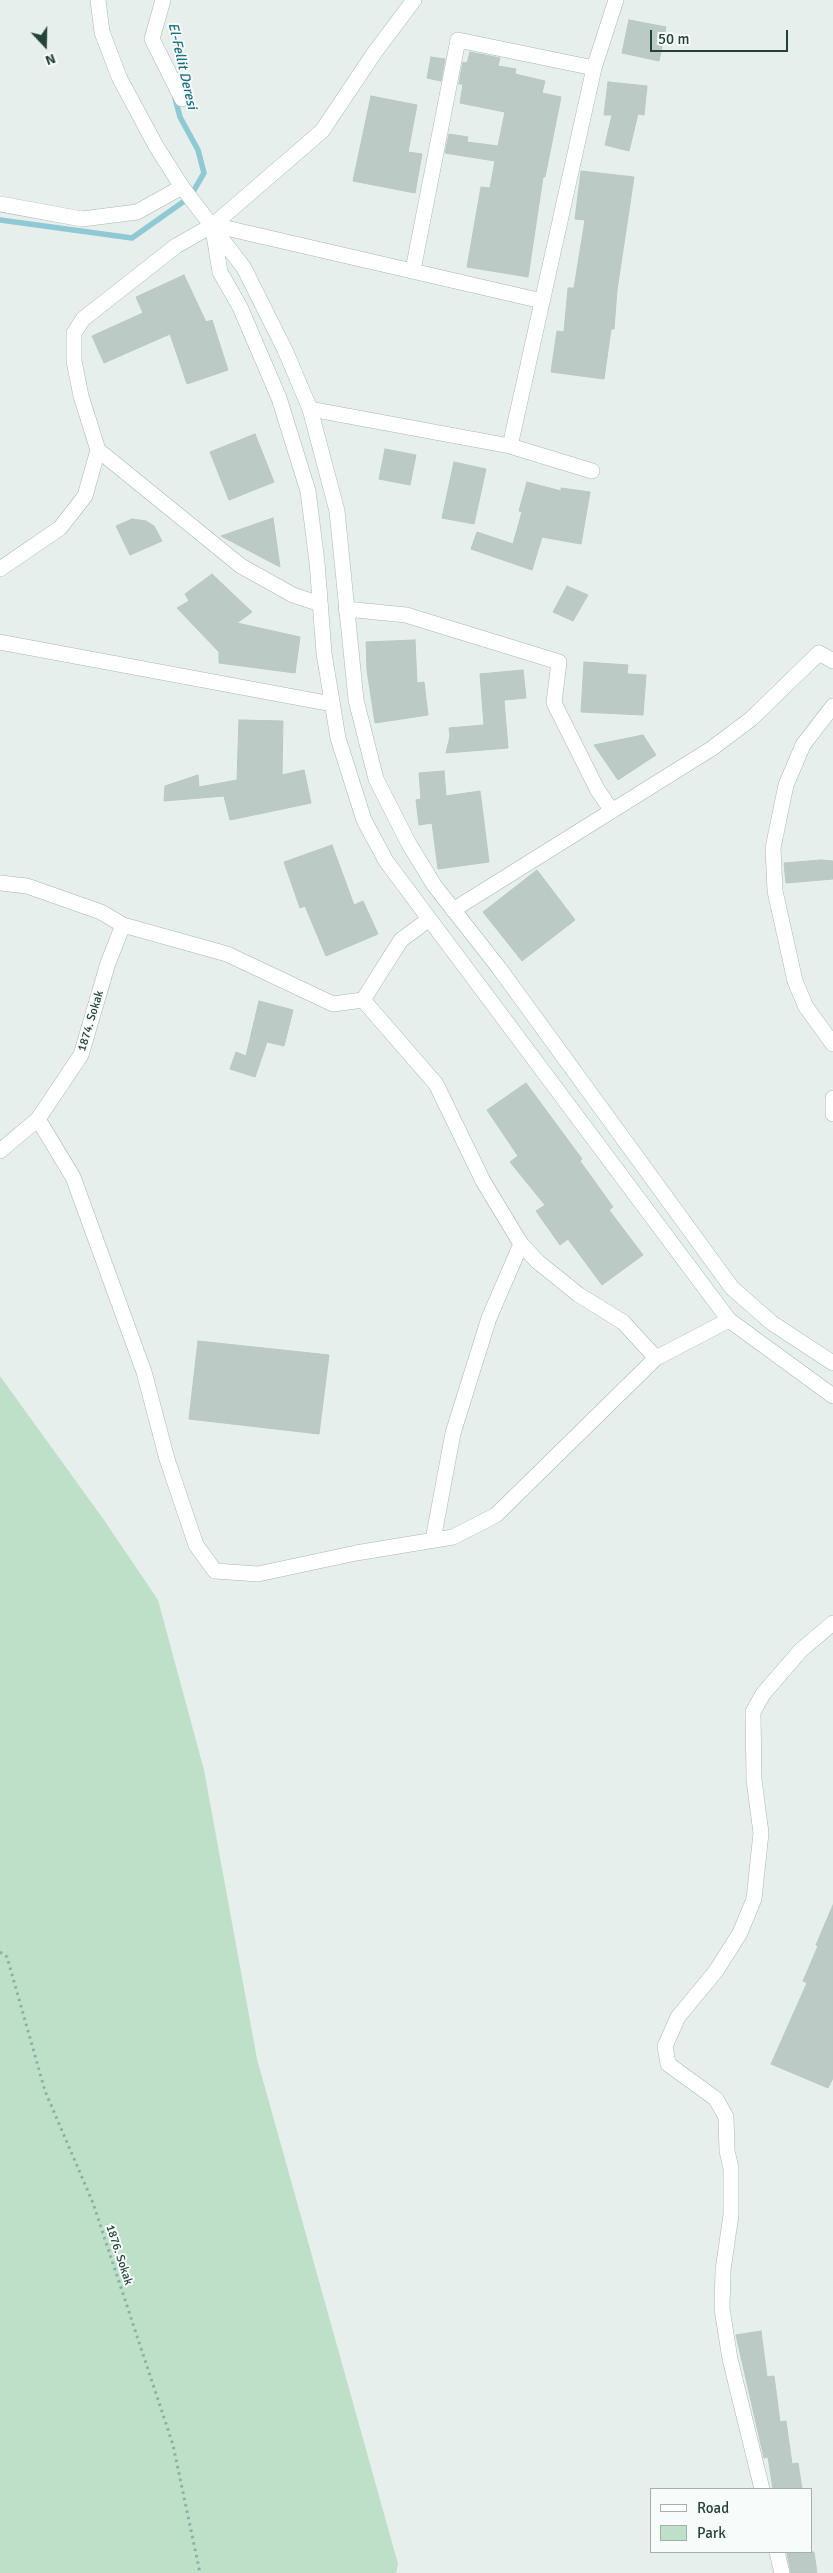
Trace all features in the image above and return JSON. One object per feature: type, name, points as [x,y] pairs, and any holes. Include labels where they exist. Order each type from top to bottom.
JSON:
[{"type":"street","points":[[98,0],[102,32],[119,78],[182,187],[213,225],[244,268],[285,350],[310,409],[337,510],[356,700],[376,779],[409,844],[434,885],[499,968],[732,1288],[772,1323],[833,1363]]},
{"type":"street","points":[[163,0],[152,38],[182,99]]},
{"type":"street","points":[[0,570],[60,528],[85,496],[98,450],[81,396],[74,362],[74,333],[83,319],[176,246],[213,225],[322,130],[375,52],[414,0]]},
{"type":"street","points":[[510,446],[594,68],[616,0]]},
{"type":"street","points":[[413,270],[458,40],[594,68]]},
{"type":"street","points":[[0,204],[82,219],[137,212],[182,187]]},
{"type":"street","points":[[213,225],[542,301]]},
{"type":"street","points":[[213,225],[220,272],[240,307],[279,398],[308,491],[324,654],[332,704],[338,738],[364,820],[386,861],[428,920],[729,1320],[833,1396]]},
{"type":"street","points":[[310,409],[510,446],[592,471]]},
{"type":"street","points":[[98,450],[241,566],[293,595],[320,604]]},
{"type":"street","points":[[346,609],[406,615],[559,662],[554,703],[597,789],[612,811]]},
{"type":"street","points":[[0,642],[332,704]]},
{"type":"street","points":[[454,910],[711,749],[751,719],[819,653],[833,661]]},
{"type":"street","points":[[833,706],[803,745],[786,785],[773,848],[775,891],[795,981],[806,1007],[833,1044]]},
{"type":"street","points":[[0,884],[27,886],[100,912],[123,925],[227,954],[332,1004],[363,1000]]},
{"type":"street","points":[[363,1000],[401,940],[428,920]]},
{"type":"street","name":"1874. Sokak","points":[[0,1151],[38,1119],[81,1055],[108,963],[123,925]]},
{"type":"street","points":[[363,1000],[436,1084],[483,1182],[520,1244],[538,1262],[579,1295],[623,1322],[656,1358]]},
{"type":"street","points":[[833,1098],[833,1114]]},
{"type":"street","points":[[38,1119],[73,1177],[144,1372],[167,1459],[196,1545],[215,1571],[258,1574],[356,1553],[453,1537],[496,1515],[656,1358],[729,1320]]},
{"type":"street","points":[[433,1540],[453,1433],[490,1318],[520,1244]]},
{"type":"street","points":[[762,2488],[730,2359],[722,2309],[723,2270],[731,2214],[731,2168],[727,2151],[726,2117],[716,2099],[668,2064],[665,2046],[678,2017],[716,1971],[740,1933],[754,1899],[761,1833],[754,1780],[753,1712],[763,1694],[801,1650],[833,1623]]},
{"type":"street","points":[[777,2553],[782,2573]]},
{"type":"path","name":"1876. Sokak","points":[[0,1952],[7,1957],[45,2092],[93,2203],[173,2445],[200,2573]]},
{"type":"green space","points":[[0,1376],[104,1520],[158,1600],[204,1770],[257,2059],[398,2564],[396,2573],[0,2573]]},
{"type":"building","points":[[629,20],[666,27],[659,61],[622,53]]},
{"type":"building","points":[[470,52],[500,58],[498,66],[516,69],[515,74],[545,81],[542,93],[561,97],[545,177],[543,177],[528,277],[467,267],[481,187],[490,188],[495,161],[445,153],[449,134],[468,137],[467,142],[498,146],[505,112],[460,103],[463,84],[459,84],[463,62],[467,63]]},
{"type":"building","points":[[431,57],[445,59],[441,81],[427,78]]},
{"type":"building","points":[[608,82],[647,86],[644,115],[638,114],[629,151],[605,145],[612,115],[604,115]]},
{"type":"building","points":[[371,96],[417,105],[408,152],[422,154],[415,193],[353,181]]},
{"type":"building","points":[[581,171],[634,177],[617,290],[614,329],[611,329],[604,379],[551,372],[557,331],[564,332],[568,288],[574,288],[585,220],[575,219]]},
{"type":"building","points":[[184,275],[206,322],[212,320],[228,370],[187,384],[170,334],[104,363],[92,336],[143,313],[136,297]]},
{"type":"building","points":[[255,434],[274,482],[229,500],[210,452]]},
{"type":"building","points":[[385,449],[416,455],[410,485],[379,479]]},
{"type":"building","points":[[454,462],[486,469],[474,524],[442,518]]},
{"type":"building","points":[[527,482],[561,491],[561,488],[590,492],[581,544],[542,537],[532,570],[471,549],[477,532],[513,544],[522,512],[519,511]]},
{"type":"building","points":[[273,518],[280,567],[221,536]]},
{"type":"building","points":[[132,519],[146,521],[154,526],[162,541],[130,555],[116,526]]},
{"type":"building","points":[[212,574],[252,612],[237,623],[300,637],[295,673],[219,663],[219,652],[177,608],[189,601],[185,594]]},
{"type":"building","points":[[567,586],[588,595],[573,621],[553,612]]},
{"type":"building","points":[[415,640],[417,683],[424,682],[428,715],[375,723],[367,670],[366,642]]},
{"type":"building","points":[[584,662],[628,665],[627,674],[646,675],[643,715],[581,712]]},
{"type":"building","points":[[523,670],[526,698],[504,700],[508,748],[446,753],[450,736],[449,728],[484,725],[480,674]]},
{"type":"building","points":[[239,720],[283,721],[282,775],[304,770],[311,803],[230,820],[224,796],[164,801],[165,786],[198,775],[199,787],[237,780]]},
{"type":"building","points":[[643,735],[656,755],[618,780],[594,745]]},
{"type":"building","points":[[444,771],[446,796],[480,791],[489,862],[438,869],[432,823],[419,825],[416,800],[421,799],[419,773]]},
{"type":"building","points":[[332,845],[354,905],[363,901],[378,934],[326,956],[305,906],[300,908],[284,862]]},
{"type":"building","points":[[833,861],[833,879],[786,883],[784,863]]},
{"type":"building","points":[[537,870],[575,920],[522,961],[483,912]]},
{"type":"building","points":[[259,1001],[293,1010],[284,1046],[267,1042],[255,1077],[230,1069],[236,1052],[246,1056]]},
{"type":"building","points":[[526,1083],[582,1159],[580,1161],[613,1207],[609,1210],[643,1255],[602,1285],[568,1239],[560,1245],[536,1211],[545,1205],[510,1162],[518,1156],[487,1110]]},
{"type":"building","points":[[198,1341],[329,1355],[319,1434],[189,1419]]},
{"type":"building","points":[[833,1905],[833,2078],[828,2088],[771,2064],[807,1983],[803,1981]]},
{"type":"building","points":[[761,2331],[767,2377],[774,2376],[780,2422],[786,2421],[792,2464],[798,2463],[802,2488],[773,2488],[768,2457],[764,2458],[736,2335]]},
{"type":"building","points":[[813,2552],[817,2573],[791,2573],[787,2553]]},
{"type":"waterway","name":"El-Fellit Deresi","points":[[0,220],[132,238],[190,197],[204,173],[198,150],[180,117],[175,98]]}]
